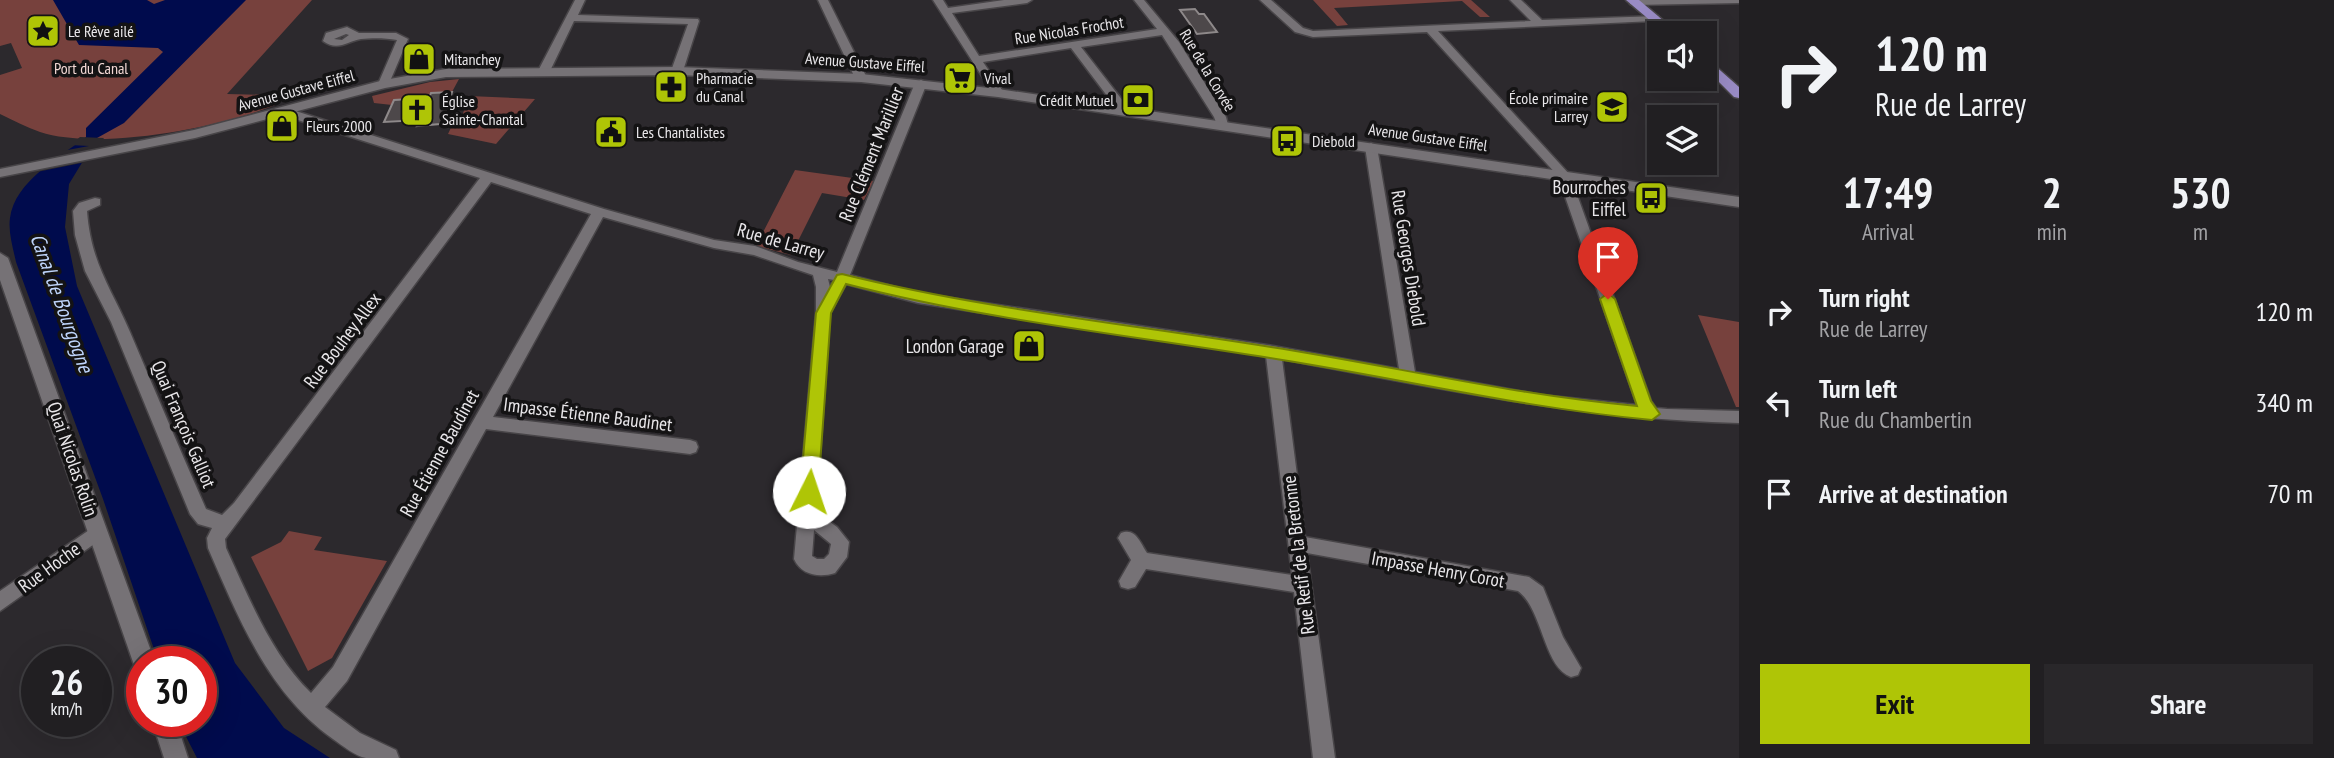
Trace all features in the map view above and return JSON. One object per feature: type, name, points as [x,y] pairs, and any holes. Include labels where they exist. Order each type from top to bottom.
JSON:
[{"type":"main road","points":[[1633,1],[1658,21]]},
{"type":"main road","name":"Avenue Gustave Eiffel","points":[[0,173],[195,134],[384,84],[467,71],[677,71],[921,83],[1739,202]]},
{"type":"main road","points":[[1717,73],[1739,94]]},
{"type":"main road","name":"Avenue Gustave Eiffel","points":[[0,165],[41,163]]},
{"type":"main road","points":[[0,185],[41,163]]},
{"type":"main road","name":"Quai Nicolas Rolin","points":[[0,258],[138,646]]},
{"type":"main road","points":[[169,737],[176,758]]},
{"type":"street","points":[[544,71],[580,0]]},
{"type":"street","points":[[823,0],[861,78]]},
{"type":"street","points":[[938,0],[998,93]]},
{"type":"street","points":[[946,11],[1027,0]]},
{"type":"street","name":"Rue de la Corvée","points":[[1139,0],[1166,31],[1220,117],[1222,125]]},
{"type":"street","points":[[1265,0],[1300,30],[1313,34],[1654,18]]},
{"type":"street","points":[[1515,0],[1540,24]]},
{"type":"street","points":[[1633,1],[1739,0]]},
{"type":"street","points":[[571,19],[694,21],[677,71]]},
{"type":"street","points":[[1430,29],[1564,175],[1644,404],[1652,414]]},
{"type":"street","name":"Rue Nicolas Frochot","points":[[978,59],[1166,31]]},
{"type":"street","points":[[355,36],[396,36],[403,39],[384,84]]},
{"type":"street","points":[[1074,45],[1117,101],[1117,110]]},
{"type":"street","name":"Rue Clément Marillier","points":[[823,313],[842,278],[921,83]]},
{"type":"street","name":"Rue de Larrey","points":[[283,111],[599,212],[714,244],[782,258],[819,272],[918,298],[1273,352],[1570,406],[1652,414],[1739,417]]},
{"type":"street","name":"Rue Georges Diebold","points":[[1371,147],[1408,376]]},
{"type":"street","name":"Rue Bouhey Allex","points":[[225,523],[240,508],[487,178]]},
{"type":"street","name":"Quai François Galliot","points":[[94,202],[80,211],[82,235],[92,271],[118,322],[199,514],[204,519],[225,523]]},
{"type":"street","name":"Rue Étienne Baudinet","points":[[309,708],[323,696],[340,674],[599,212]]},
{"type":"street","points":[[807,516],[823,313],[823,287],[819,272]]},
{"type":"street","name":"Rue Retif de la Bretonne","points":[[1273,352],[1324,758]]},
{"type":"street","name":"Impasse Étienne Baudinet","points":[[481,422],[690,447]]},
{"type":"street","points":[[225,523],[216,538],[218,548],[272,664],[309,708],[361,747],[388,758]]},
{"type":"street","name":"Rue Hoche","points":[[0,603],[98,532]]},
{"type":"street","points":[[1127,538],[1141,560],[1301,585]]},
{"type":"street","name":"Impasse Henry Corot","points":[[1298,544],[1522,583],[1536,593],[1555,642],[1571,668]]},
{"type":"street","points":[[1128,581],[1141,560]]},
{"type":"green space","name":"Port du Canal","points":[[0,0],[312,0],[227,94],[273,95],[269,101],[275,105],[191,129],[125,138],[93,139],[40,132],[0,114],[0,75],[22,68],[11,43],[0,46]]},
{"type":"green space","points":[[1313,0],[1471,0],[1490,17],[1480,17],[1462,1],[1334,8],[1348,25],[1337,26]]},
{"type":"green space","points":[[459,79],[452,92],[431,93],[429,98],[392,105],[374,103],[372,96],[430,82]]},
{"type":"green space","points":[[469,96],[535,99],[496,144],[448,134],[455,119],[461,119]]},
{"type":"green space","points":[[795,170],[874,181],[864,200],[822,193],[791,255],[756,246]]},
{"type":"green space","points":[[1698,315],[1739,322],[1739,407],[1736,407]]},
{"type":"green space","points":[[289,531],[322,537],[314,550],[387,561],[332,658],[308,671],[251,557],[281,542]]},
{"type":"water","name":"Canal de Bourgogne","points":[[53,0],[147,0],[154,4],[165,0],[246,0],[124,123],[97,138],[69,184],[65,227],[77,286],[235,663],[284,728],[330,758],[197,758],[186,737],[217,737],[217,646],[153,646],[103,499],[16,262],[10,218],[20,193],[51,162],[86,137],[86,128],[163,52],[158,48],[79,45]]},
{"type":"pier","points":[[80,137],[104,138],[86,162],[37,172],[62,151],[89,146],[70,145]]},
{"type":"building","points":[[1195,9],[1199,14],[1204,14],[1217,32],[1197,34],[1180,10]]},
{"type":"building","name":"Église Sainte-Chantal","points":[[452,92],[445,119],[440,124],[417,126],[420,120],[384,122],[394,100],[429,98],[431,93]]},
{"type":"place","name":"Le Rêve ailé","points":[[43,31]]},
{"type":"place","name":"Mitanchey","points":[[419,59]]},
{"type":"place","name":"Vival","points":[[960,78]]},
{"type":"place","name":"Pharmacie du Canal","points":[[671,87]]},
{"type":"place","name":"Crédit Mutuel","points":[[1138,100]]},
{"type":"place","name":"École primaire Larrey","points":[[1612,107]]},
{"type":"place","name":"Église Sainte-Chantal","points":[[417,110]]},
{"type":"place","name":"Fleurs 2000","points":[[282,126]]},
{"type":"place","name":"Les Chantalistes","points":[[611,132]]},
{"type":"place","name":"Diebold","points":[[1287,141]]},
{"type":"place","name":"Bourroches Eiffel","points":[[1651,198]]},
{"type":"place","name":"London Garage","points":[[1029,346]]},
{"type":"route","points":[[809,492],[823,313],[842,278],[918,298],[1273,352],[1570,406],[1652,414],[1644,404],[1608,299]]}]
